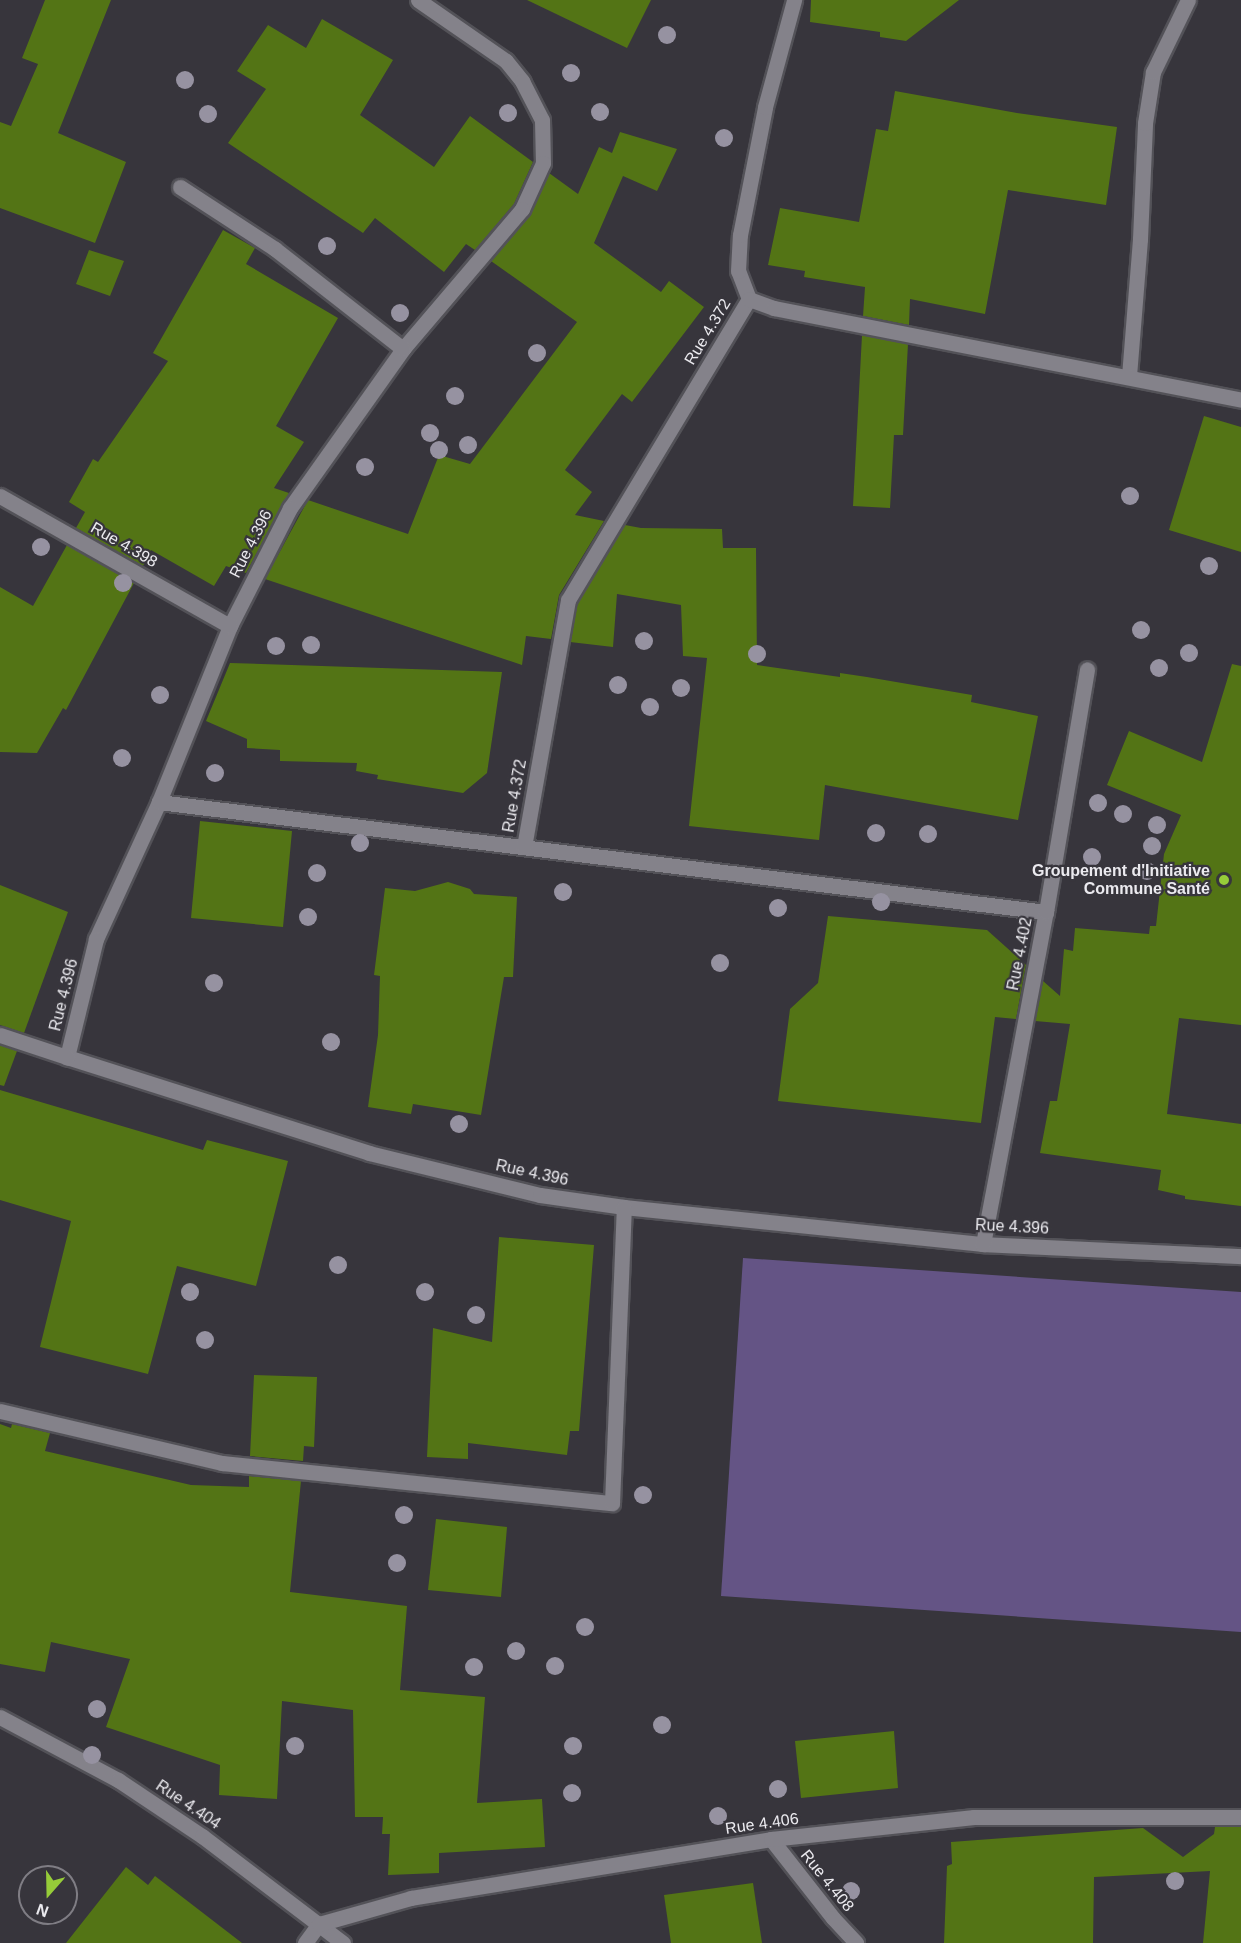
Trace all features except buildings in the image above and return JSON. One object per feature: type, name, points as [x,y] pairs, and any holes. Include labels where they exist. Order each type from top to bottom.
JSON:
[{"type":"street","name":"Rue 4.396","points":[[418,0],[506,61],[522,81],[542,120],[543,163],[522,209],[403,349],[290,508],[230,626],[159,802],[96,939],[67,1057],[369,1153],[540,1195],[624,1207],[983,1244],[1241,1256]]},
{"type":"street","points":[[749,299],[738,271],[740,234],[765,107],[794,0]]},
{"type":"street","points":[[1130,376],[1140,239],[1145,123],[1154,72],[1188,0]]},
{"type":"street","points":[[180,187],[274,249],[403,349]]},
{"type":"street","name":"Rue 4.372","points":[[524,847],[568,600],[749,299],[774,308],[1130,376],[1241,400]]},
{"type":"street","name":"Rue 4.398","points":[[0,496],[230,626]]},
{"type":"street","name":"Rue 4.402","points":[[983,1244],[1046,912],[1087,669]]},
{"type":"street","points":[[159,802],[1046,912]]},
{"type":"street","points":[[0,1035],[67,1057]]},
{"type":"street","points":[[0,1411],[222,1463],[612,1503],[624,1207]]},
{"type":"street","name":"Rue 4.404","points":[[0,1717],[118,1780],[202,1836],[343,1943]]},
{"type":"street","name":"Rue 4.406","points":[[319,1923],[411,1898],[771,1839],[974,1818],[1241,1817]]},
{"type":"street","name":"Rue 4.408","points":[[771,1839],[833,1918],[856,1943]]},
{"type":"street","points":[[305,1943],[319,1923]]},
{"type":"shaded area","points":[[743,1258],[1241,1292],[1241,1632],[721,1596]]},
{"type":"place","name":"Groupement d'Initiative Commune Santé","points":[[1224,880]]}]
